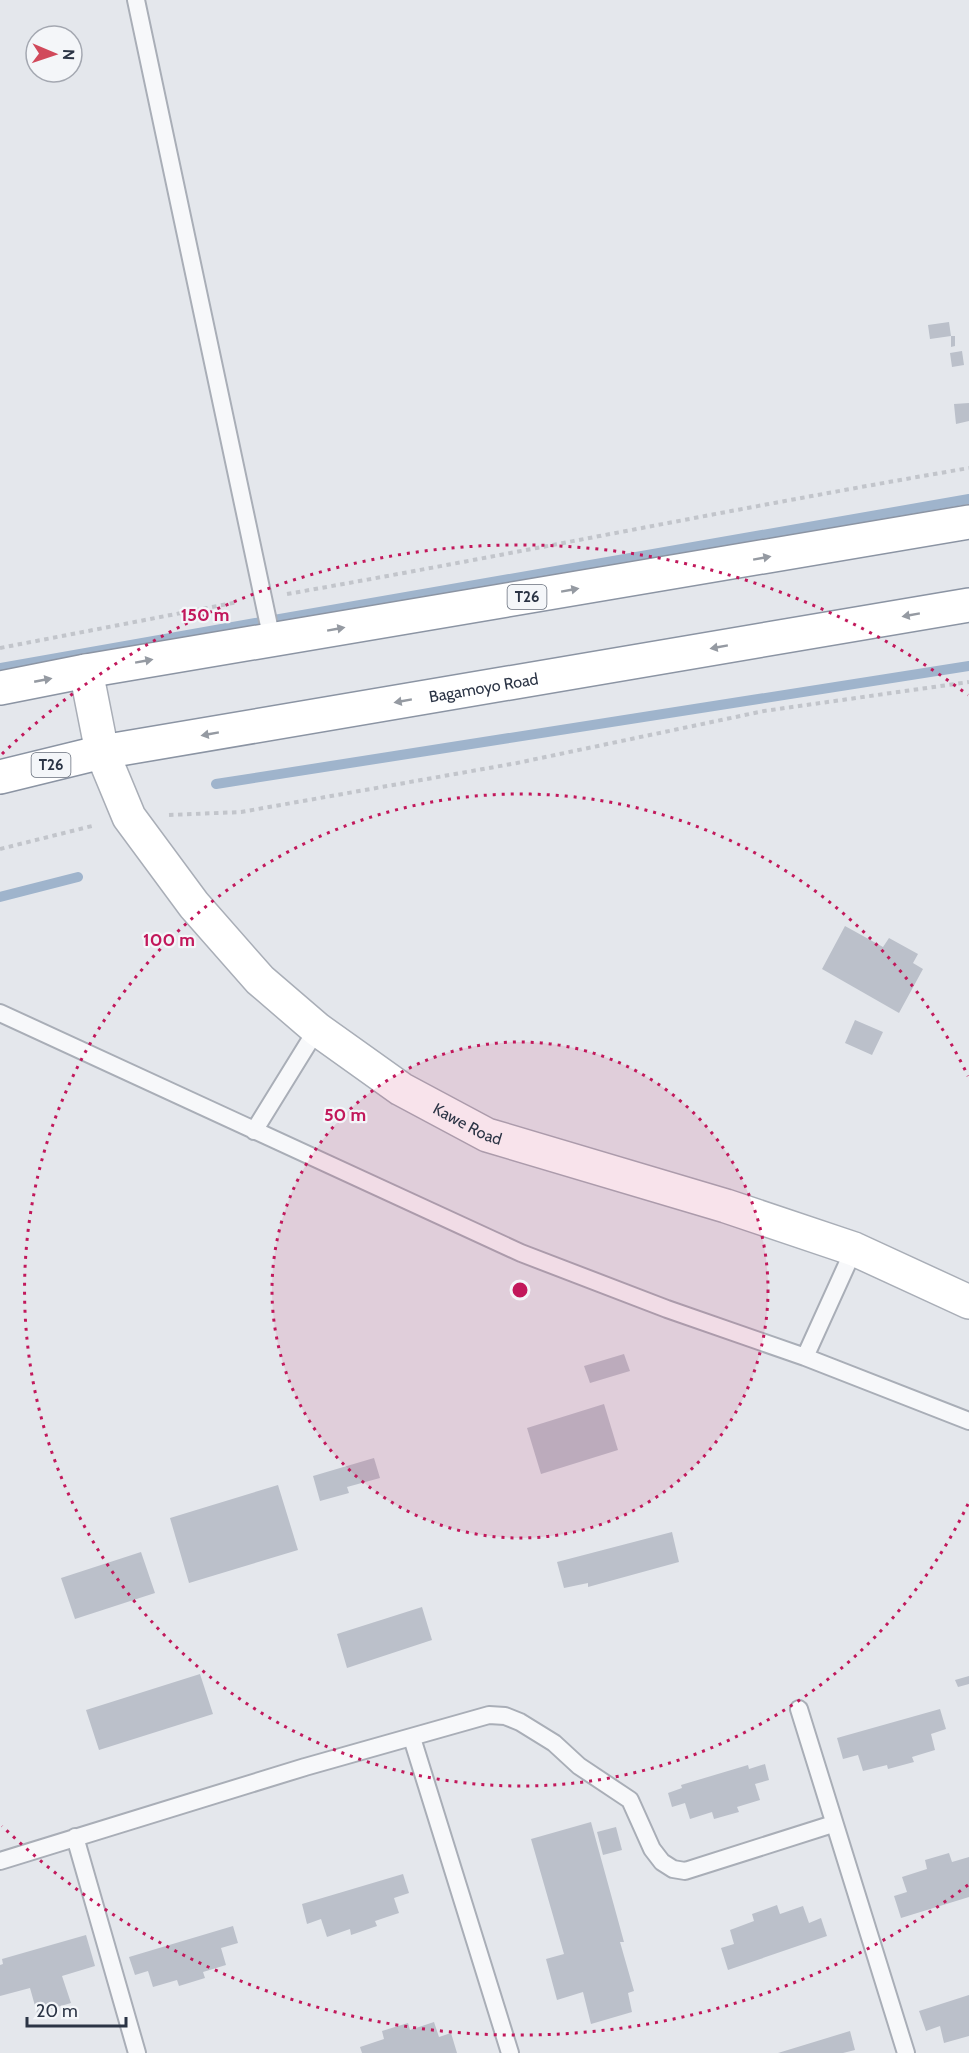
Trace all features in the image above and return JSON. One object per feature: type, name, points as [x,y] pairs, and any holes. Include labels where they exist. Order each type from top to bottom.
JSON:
[{"type":"main road","name":"T26","points":[[0,688],[86,671],[969,522]]},
{"type":"main road","name":"Bagamoyo Road","points":[[0,777],[102,752],[969,605]]},
{"type":"main road","name":"Kawe Road","points":[[86,671],[102,752],[129,817],[201,913],[260,980],[317,1029],[402,1089],[487,1136],[726,1206],[854,1249],[969,1302]]},
{"type":"lane","points":[[136,0],[272,640]]},
{"type":"lane","points":[[0,1013],[521,1252],[667,1309],[805,1357],[969,1421]]},
{"type":"lane","points":[[254,1131],[317,1029]]},
{"type":"lane","points":[[805,1357],[854,1249]]},
{"type":"lane","points":[[799,1709],[906,2053]]},
{"type":"lane","points":[[0,1861],[305,1767],[489,1716],[505,1716],[520,1722],[554,1743],[579,1766],[630,1800],[652,1849],[662,1862],[673,1869],[685,1871],[833,1824]]},
{"type":"lane","points":[[412,1738],[510,2053]]},
{"type":"lane","points":[[75,1837],[137,2053]]},
{"type":"path","points":[[0,648],[451,565],[805,496],[969,468]]},
{"type":"path","points":[[0,849],[129,817],[241,812],[517,763],[764,711],[969,682]]},
{"type":"building","points":[[949,322],[951,336],[930,339],[928,325]]},
{"type":"building","points":[[951,336],[955,336],[955,346],[951,347]]},
{"type":"building","points":[[962,351],[964,365],[952,367],[950,353]]},
{"type":"building","points":[[969,403],[969,421],[956,424],[954,404]]},
{"type":"building","points":[[845,926],[883,947],[889,938],[918,954],[913,963],[923,969],[899,1013],[822,969]]},
{"type":"building","points":[[855,1020],[883,1032],[872,1055],[845,1043]]},
{"type":"building","points":[[624,1354],[630,1371],[590,1383],[584,1366]]},
{"type":"building","points":[[604,1404],[618,1450],[541,1474],[527,1428]]},
{"type":"building","points":[[374,1458],[380,1478],[347,1487],[349,1493],[320,1501],[313,1476]]},
{"type":"building","points":[[278,1485],[298,1550],[189,1583],[170,1518]]},
{"type":"building","points":[[672,1532],[679,1562],[588,1587],[588,1583],[564,1588],[557,1562]]},
{"type":"building","points":[[141,1552],[155,1593],[75,1619],[61,1578]]},
{"type":"building","points":[[422,1607],[432,1640],[347,1668],[337,1634]]},
{"type":"building","points":[[200,1674],[213,1714],[99,1750],[86,1710]]},
{"type":"building","points":[[969,1676],[969,1684],[958,1687],[955,1680]]},
{"type":"building","points":[[940,1709],[946,1729],[931,1734],[935,1750],[912,1757],[914,1762],[888,1769],[887,1765],[863,1771],[858,1755],[843,1759],[837,1738]]},
{"type":"building","points":[[765,1764],[769,1780],[755,1784],[760,1800],[737,1807],[739,1812],[714,1819],[712,1812],[690,1819],[685,1803],[672,1807],[668,1793],[682,1788],[681,1785],[748,1765],[749,1769]]},
{"type":"building","points":[[591,1822],[624,1942],[620,1942],[634,1991],[628,1993],[632,2012],[591,2024],[583,1992],[557,2000],[546,1959],[564,1954],[531,1839]]},
{"type":"building","points":[[616,1827],[622,1850],[603,1855],[597,1832]]},
{"type":"building","points":[[949,1853],[952,1862],[969,1857],[969,1897],[901,1918],[894,1896],[907,1892],[902,1877],[927,1869],[925,1860]]},
{"type":"building","points":[[403,1874],[409,1893],[394,1898],[399,1913],[375,1921],[377,1926],[351,1935],[350,1929],[327,1937],[321,1919],[307,1924],[302,1904]]},
{"type":"building","points":[[777,1905],[780,1914],[803,1906],[809,1923],[821,1918],[827,1936],[728,1970],[721,1948],[734,1944],[730,1930],[754,1921],[752,1914]]},
{"type":"building","points":[[233,1926],[238,1943],[221,1948],[226,1965],[203,1972],[205,1978],[179,1986],[177,1980],[153,1987],[148,1971],[135,1975],[129,1957]]},
{"type":"building","points":[[86,1935],[95,1966],[62,1976],[71,2003],[37,2013],[30,1988],[0,1996],[2,1959]]},
{"type":"building","points":[[969,1995],[969,2036],[944,2043],[940,2026],[926,2031],[919,2011]]},
{"type":"building","points":[[434,2022],[439,2037],[451,2033],[457,2053],[362,2053],[360,2047],[384,2039],[382,2031],[408,2023],[410,2030]]},
{"type":"building","points":[[850,2031],[855,2050],[843,2053],[778,2053]]},
{"type":"waterway","points":[[274,620],[969,499]]},
{"type":"waterway","points":[[0,668],[261,622]]},
{"type":"waterway","points":[[216,784],[969,666]]},
{"type":"waterway","points":[[0,897],[78,877]]}]
